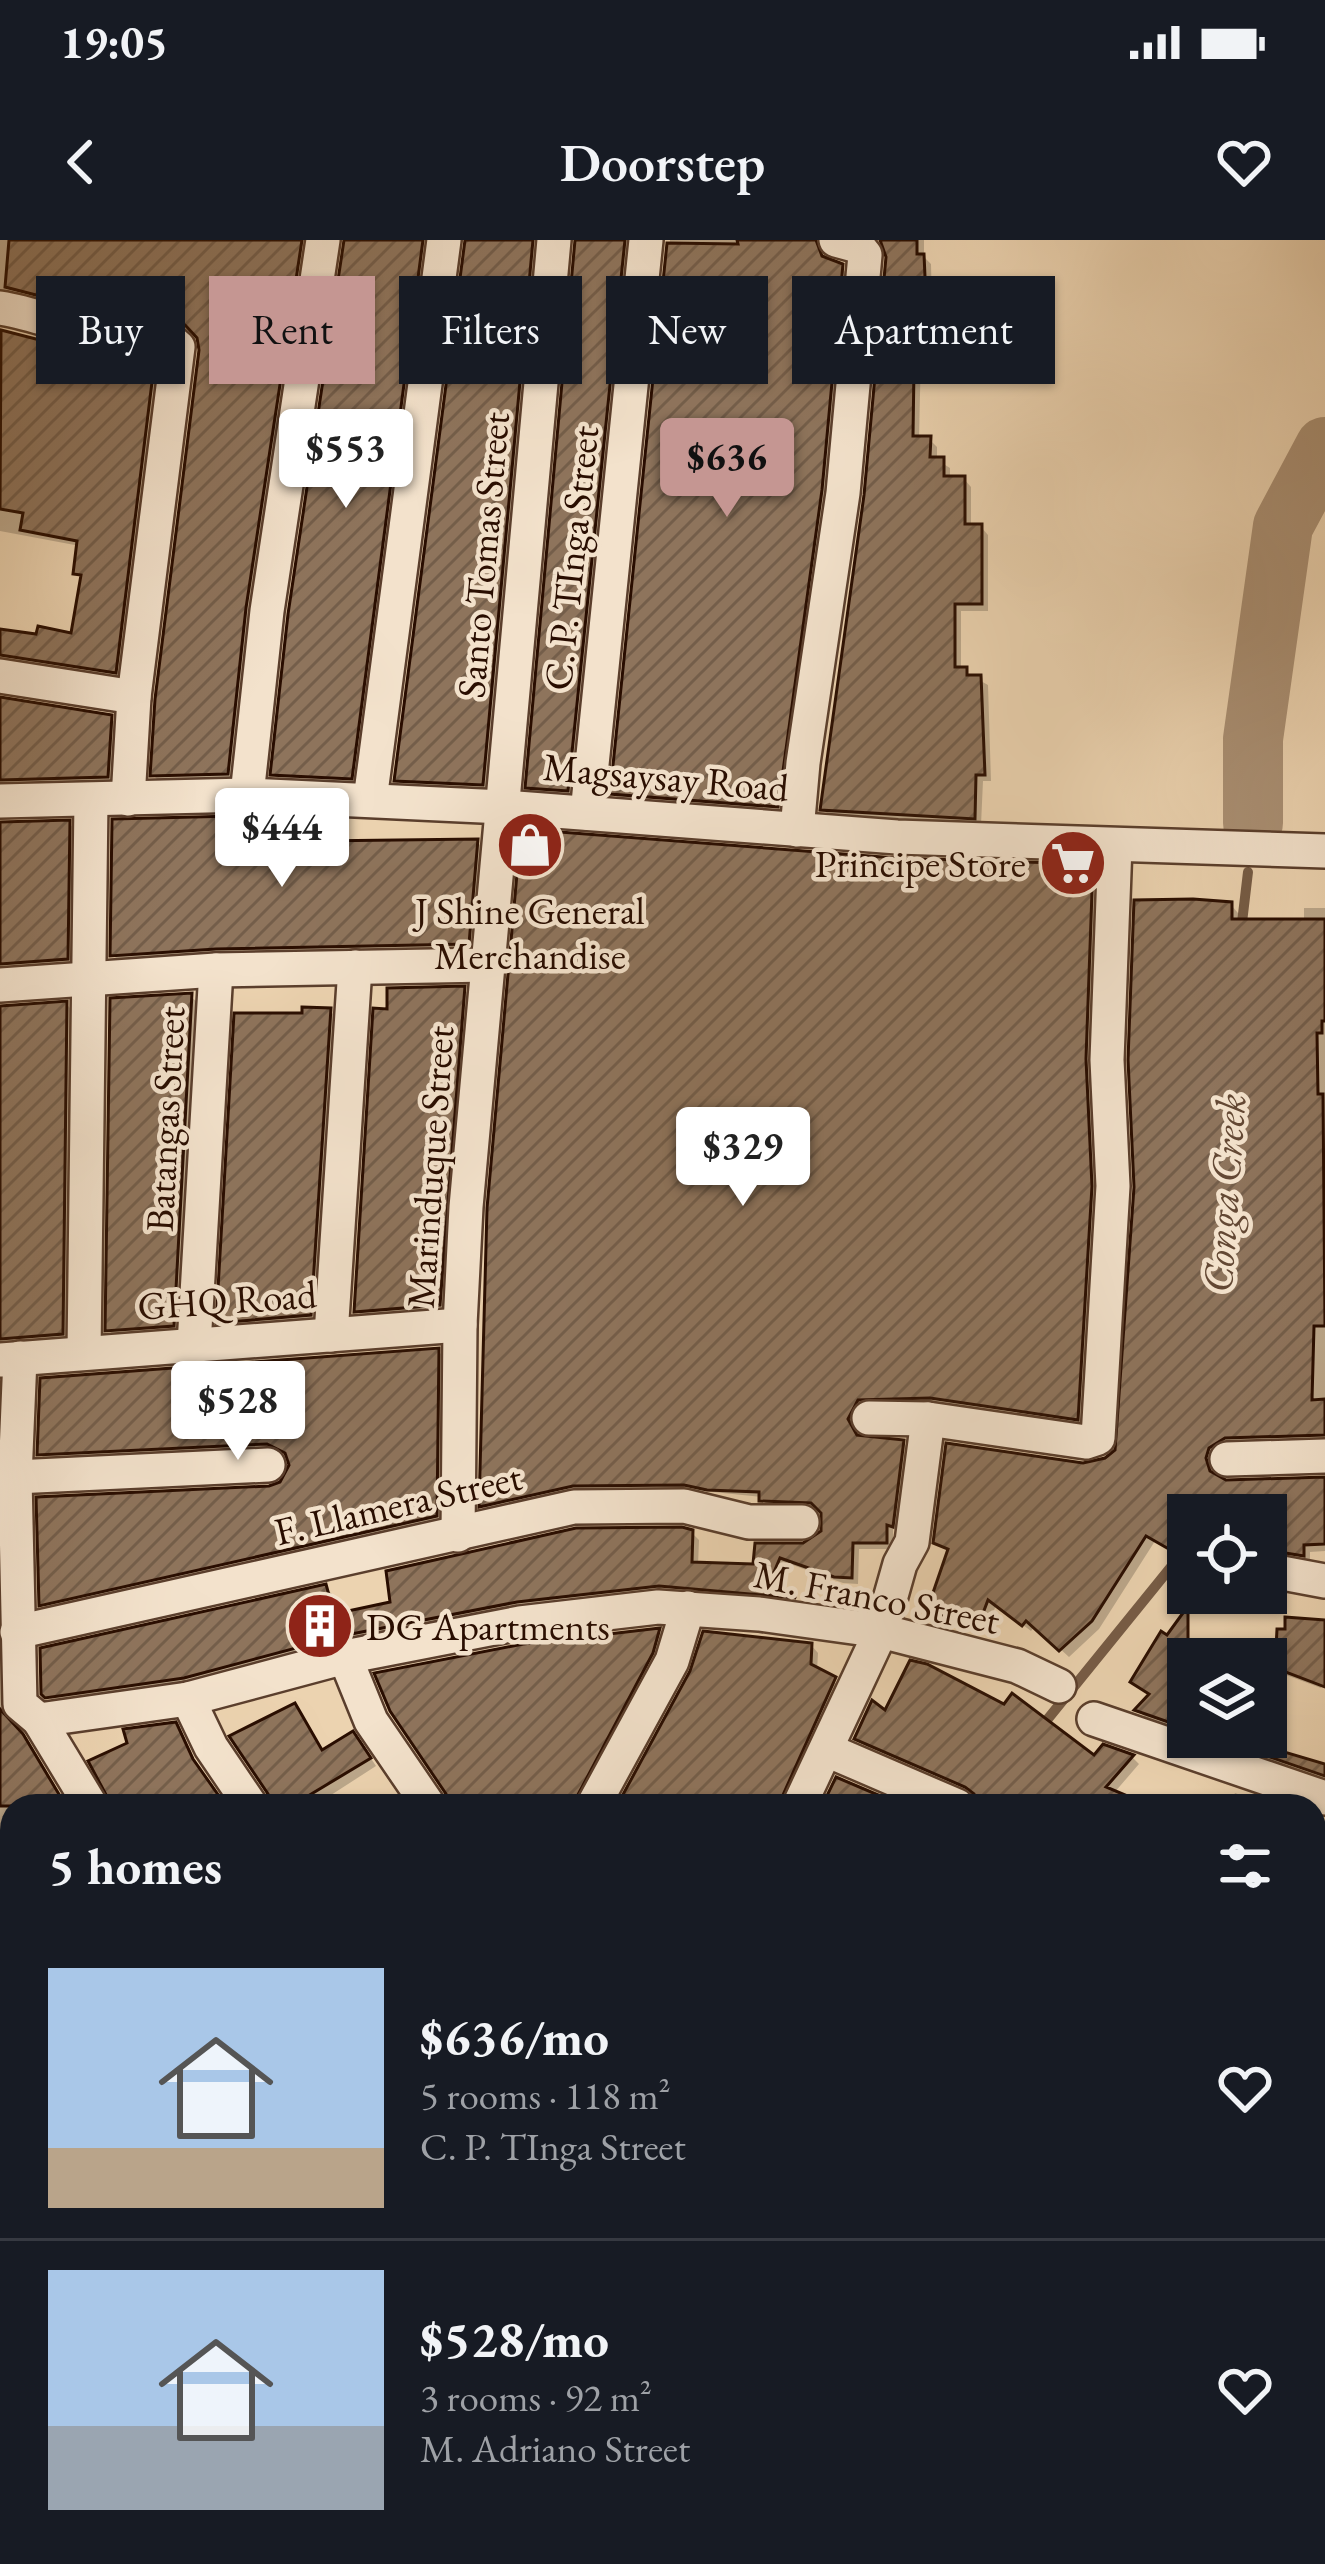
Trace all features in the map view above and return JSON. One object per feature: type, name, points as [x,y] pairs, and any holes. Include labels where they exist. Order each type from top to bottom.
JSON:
[{"type":"street","points":[[247,795],[267,610],[323,240]]},
{"type":"street","points":[[370,800],[444,240]]},
{"type":"street","name":"Santo Tomas Street","points":[[503,807],[554,240]]},
{"type":"street","name":"C. P. TInga Street","points":[[587,813],[646,240]]},
{"type":"street","points":[[797,830],[843,493],[865,255],[858,246],[836,240]]},
{"type":"street","points":[[0,308],[82,330],[152,335],[172,340],[178,347],[134,697],[128,799]]},
{"type":"street","points":[[0,676],[134,697]]},
{"type":"street","name":"Magsaysay Road","points":[[0,801],[247,795],[503,807],[797,830],[1325,851]]},
{"type":"street","points":[[84,1353],[91,800]]},
{"type":"street","name":"Marinduque Street","points":[[458,1535],[466,1207],[503,807]]},
{"type":"street","points":[[869,1418],[928,1419],[1086,1442],[1098,1438],[1113,1186],[1107,1060],[1115,845]]},
{"type":"street","points":[[0,985],[216,970],[488,965]]},
{"type":"street","points":[[331,1335],[356,968]]},
{"type":"street","name":"Batangas Street","points":[[194,1345],[216,970]]},
{"type":"street","name":"GHQ Road","points":[[10,1359],[460,1325]]},
{"type":"street","points":[[10,1359],[20,1710],[82,1794]]},
{"type":"street","points":[[805,1794],[881,1631],[900,1564],[912,1543],[928,1419]]},
{"type":"street","points":[[1228,1459],[1325,1456]]},
{"type":"street","points":[[16,1477],[268,1466]]},
{"type":"street","name":"F. Llamera Street","points":[[16,1632],[574,1507],[684,1506],[749,1522],[802,1522]]},
{"type":"street","points":[[1287,1574],[1325,1581]]},
{"type":"street","points":[[600,1794],[666,1675],[688,1608]]},
{"type":"street","name":"M. Franco Street","points":[[20,1710],[188,1699],[345,1657],[541,1621],[624,1610],[688,1608],[881,1631],[1017,1666],[1059,1686]]},
{"type":"street","points":[[345,1657],[371,1721],[421,1794]]},
{"type":"street","points":[[188,1699],[243,1794]]},
{"type":"street","points":[[1094,1719],[1313,1794]]},
{"type":"street","points":[[827,1750],[929,1794]]},
{"type":"building","points":[[9,240],[302,240],[297,276],[209,276],[209,384],[280,384],[246,608],[228,774],[150,776],[155,699],[199,350],[197,338],[185,325],[185,276],[36,276],[36,295],[5,287]]},
{"type":"building","points":[[344,240],[423,240],[418,276],[399,276],[399,384],[404,384],[352,779],[270,775],[322,384],[375,384],[375,276],[339,276]]},
{"type":"building","points":[[465,240],[533,240],[530,276],[460,276]]},
{"type":"building","points":[[575,240],[625,240],[621,276],[606,276],[606,384],[610,384],[568,791],[525,788],[562,384],[582,384],[582,276],[572,276]]},
{"type":"building","points":[[737,240],[816,240],[822,256],[843,264],[842,276],[792,276],[792,384],[832,384],[822,490],[778,807],[610,794],[652,384],[768,384],[768,276],[664,276],[667,243],[738,244]]},
{"type":"building","points":[[880,240],[917,240],[917,254],[924,254],[925,276],[884,276],[886,257]]},
{"type":"building","points":[[1,330],[36,339],[36,384],[152,384],[116,673],[0,655],[0,629],[36,634],[38,626],[71,633],[81,575],[73,574],[77,541],[20,530],[23,513],[0,509]]},
{"type":"building","points":[[446,384],[520,384],[483,785],[394,781]]},
{"type":"building","points":[[874,384],[914,384],[913,436],[931,436],[930,457],[944,457],[944,476],[965,476],[965,524],[982,524],[982,604],[955,604],[955,667],[967,667],[967,675],[981,675],[985,775],[976,775],[975,819],[820,810],[864,495]]},
{"type":"building","points":[[0,697],[112,715],[108,777],[0,780]]},
{"type":"building","points":[[234,816],[233,842],[478,839],[469,944],[110,956],[112,819]]},
{"type":"building","points":[[70,820],[68,959],[0,964],[0,822]]},
{"type":"building","points":[[521,829],[896,858],[1093,864],[1086,1059],[1092,1186],[1078,1420],[930,1398],[858,1400],[848,1419],[857,1435],[904,1440],[893,1527],[887,1525],[887,1543],[853,1543],[852,1578],[834,1577],[780,1558],[769,1584],[796,1598],[659,1586],[517,1602],[341,1636],[184,1678],[45,1698],[40,1648],[326,1584],[334,1614],[390,1602],[386,1571],[576,1528],[682,1527],[693,1530],[692,1562],[753,1564],[755,1543],[803,1543],[821,1531],[821,1513],[811,1503],[759,1501],[759,1492],[684,1485],[573,1486],[479,1507],[487,1208]]},
{"type":"building","points":[[1134,900],[1232,902],[1232,919],[1325,919],[1325,1021],[1322,1033],[1317,1033],[1318,1094],[1323,1094],[1325,1326],[1314,1326],[1312,1400],[1325,1399],[1325,1435],[1225,1438],[1209,1448],[1206,1458],[1210,1471],[1226,1480],[1325,1477],[1325,1544],[1304,1545],[1304,1556],[1287,1553],[1287,1494],[1167,1494],[1167,1548],[1146,1536],[1092,1621],[1059,1651],[1026,1621],[1022,1626],[988,1600],[977,1629],[927,1610],[948,1549],[933,1543],[946,1443],[1083,1463],[1105,1458],[1115,1450],[1134,1187],[1128,1060]]},
{"type":"building","points":[[465,986],[440,1305],[354,1312],[373,1008],[387,1009],[387,988]]},
{"type":"building","points":[[192,993],[174,1326],[105,1331],[110,998]]},
{"type":"building","points":[[67,1001],[63,1334],[0,1339],[0,1006]]},
{"type":"building","points":[[302,1007],[331,1008],[311,1315],[216,1323],[234,1013],[302,1013]]},
{"type":"building","points":[[439,1348],[437,1516],[39,1606],[36,1497],[269,1486],[280,1482],[289,1465],[285,1453],[267,1444],[37,1455],[40,1378]]},
{"type":"building","points":[[1182,1614],[1188,1614],[1188,1638],[1167,1638],[1167,1722],[1134,1710],[1149,1694],[1130,1682],[1161,1631],[1167,1635]]},
{"type":"building","points":[[1285,1617],[1325,1620],[1325,1687],[1287,1673],[1287,1638],[1277,1638],[1277,1629],[1285,1629]]},
{"type":"building","points":[[660,1628],[653,1653],[578,1794],[446,1794],[390,1711],[374,1673],[523,1644]]},
{"type":"building","points":[[703,1631],[812,1643],[811,1664],[836,1677],[783,1794],[623,1794],[690,1671]]},
{"type":"building","points":[[910,1660],[1004,1704],[1012,1693],[1094,1755],[1103,1744],[1134,1755],[1106,1787],[1123,1794],[974,1794],[854,1739],[872,1700],[885,1710]]},
{"type":"building","points":[[295,1703],[322,1750],[353,1731],[371,1758],[311,1794],[268,1794],[229,1736]]},
{"type":"building","points":[[0,1709],[23,1734],[59,1794],[0,1794]]},
{"type":"building","points":[[176,1722],[193,1759],[218,1794],[106,1794],[88,1761],[127,1743],[123,1729]]},
{"type":"building","points":[[1287,1753],[1325,1764],[1325,1776],[1273,1758],[1287,1758]]},
{"type":"building","points":[[836,1777],[876,1794],[828,1794]]},
{"type":"waterway","name":"Conga Creek","points":[[1253,823],[1253,739],[1283,526],[1325,447]]},
{"type":"waterway","name":"Conga Creek","points":[[1241,931],[1248,872]]},
{"type":"waterway","name":"Conga Creek","points":[[1038,1731],[1167,1572]]},
{"type":"place","name":"J Shine General Merchandise","points":[[530,845]]},
{"type":"place","name":"Principe Store","points":[[1073,863]]},
{"type":"place","name":"DG Apartments","points":[[320,1626]]}]
